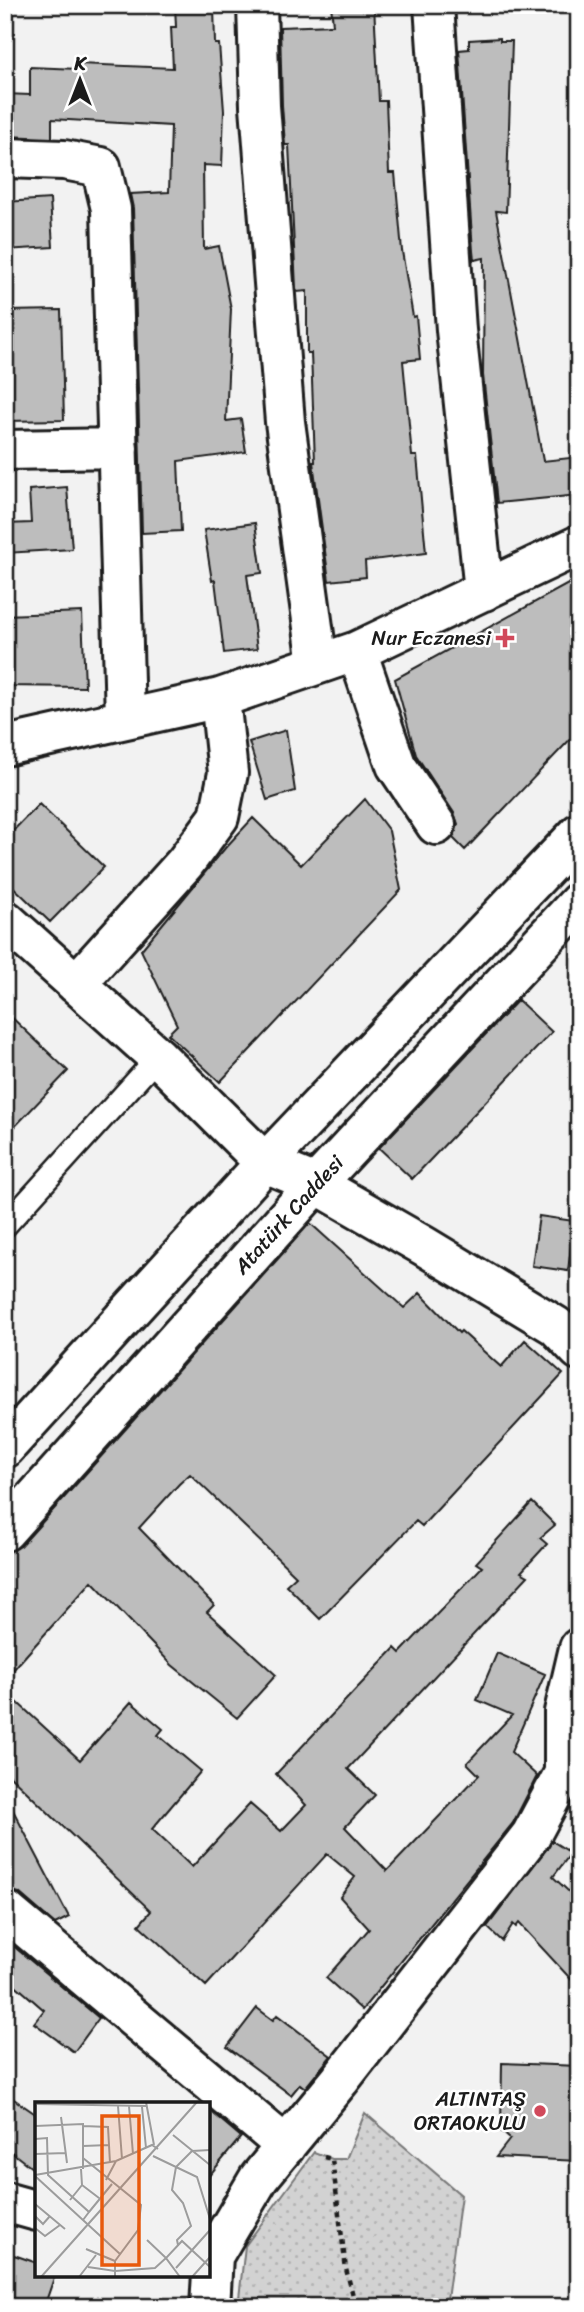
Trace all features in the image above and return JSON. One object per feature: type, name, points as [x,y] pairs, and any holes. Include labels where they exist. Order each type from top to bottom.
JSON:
[{"type":"street","points":[[257,5],[260,106],[285,422],[318,664]]},
{"type":"street","points":[[434,5],[456,330],[484,591]]},
{"type":"street","points":[[5,158],[64,159],[102,167],[111,209],[125,719]]},
{"type":"street","points":[[5,450],[118,448]]},
{"type":"street","points":[[5,746],[220,698],[358,652],[579,545]]},
{"type":"street","points":[[358,652],[396,765],[436,825]]},
{"type":"street","points":[[76,984],[185,863],[219,817],[228,773],[220,698]]},
{"type":"street","points":[[5,1448],[265,1164],[579,833]]},
{"type":"street","name":"Atatürk Caddesi","points":[[5,1531],[316,1184],[579,902]]},
{"type":"street","points":[[5,920],[158,1058],[265,1164],[316,1184],[556,1326],[579,1350]]},
{"type":"street","points":[[210,2307],[211,2255],[259,2178],[531,1835],[564,1773],[565,1712],[579,1648]]},
{"type":"street","points":[[5,1910],[286,2146]]},
{"type":"street","points":[[5,2202],[35,2210]]},
{"type":"lane","points":[[5,1226],[158,1058]]},
{"type":"path","points":[[286,2146],[332,2159],[346,2269],[356,2307]]},
{"type":"shaded area","points":[[365,2113],[461,2195],[446,2307],[238,2307],[245,2246],[314,2152],[332,2159],[346,2159]]},
{"type":"building","points":[[175,5],[214,5],[215,44],[219,44],[224,111],[222,166],[203,165],[204,249],[219,246],[231,309],[226,421],[241,419],[246,452],[178,461],[181,531],[142,533],[133,208],[130,194],[169,192],[171,126],[52,119],[52,138],[5,136],[5,94],[30,95],[30,67],[79,69],[79,64],[173,68],[171,27],[176,27]]},
{"type":"building","points":[[331,5],[374,5],[379,101],[386,101],[389,173],[395,173],[402,251],[413,317],[416,316],[420,359],[403,361],[412,456],[417,456],[426,553],[365,561],[366,577],[329,581],[313,462],[311,353],[307,353],[307,291],[297,292],[296,288],[289,145],[285,145],[282,105],[280,27],[333,25]]},
{"type":"building","points":[[500,38],[500,41],[512,41],[506,212],[496,211],[543,461],[579,457],[579,495],[497,503],[483,375],[484,258],[474,260],[459,50],[469,49],[469,40]]},
{"type":"building","points":[[50,199],[53,247],[5,250],[5,202]]},
{"type":"building","points":[[61,310],[64,420],[5,421],[5,311]]},
{"type":"building","points":[[67,487],[72,549],[5,553],[5,524],[31,523],[29,490]]},
{"type":"building","points":[[255,523],[262,573],[247,575],[257,649],[224,653],[215,580],[212,581],[204,530]]},
{"type":"building","points":[[579,578],[579,730],[465,850],[453,838],[458,824],[454,813],[416,755],[395,679]]},
{"type":"building","points":[[82,612],[85,687],[5,686],[5,615]]},
{"type":"building","points":[[286,730],[295,791],[267,800],[249,742]]},
{"type":"building","points":[[365,799],[389,831],[401,890],[220,1082],[168,1034],[177,1025],[141,950],[253,818],[301,865]]},
{"type":"building","points":[[39,804],[104,867],[50,922],[5,879],[5,839]]},
{"type":"building","points":[[518,1000],[552,1032],[412,1179],[379,1148]]},
{"type":"building","points":[[5,1011],[68,1071],[5,1137]]},
{"type":"building","points":[[539,1216],[574,1221],[568,1271],[532,1266]]},
{"type":"building","points":[[310,1223],[404,1308],[420,1293],[459,1333],[461,1331],[501,1367],[525,1340],[563,1374],[422,1526],[416,1521],[320,1619],[286,1585],[296,1576],[190,1474],[179,1484],[139,1528],[214,1605],[207,1612],[276,1675],[237,1718],[172,1665],[92,1581],[5,1679],[5,1552],[21,1546]]},
{"type":"building","points":[[532,1502],[555,1525],[540,1538],[547,1544],[521,1572],[528,1576],[348,1769],[375,1795],[345,1827],[387,1871],[479,1775],[467,1763],[512,1715],[477,1700],[497,1653],[545,1674],[511,1752],[537,1776],[513,1823],[362,2010],[326,1978],[369,1929],[340,1897],[355,1877],[327,1854],[206,1986],[139,1925],[151,1911],[5,1771],[5,1691],[80,1760],[131,1702],[163,1729],[158,1735],[201,1771],[152,1829],[192,1867],[250,1804],[281,1831],[306,1805],[276,1774],[395,1648],[400,1653],[482,1567],[476,1563]]},
{"type":"building","points":[[5,1795],[69,1917],[55,1924],[19,1893],[5,1889]]},
{"type":"building","points":[[552,1841],[571,1853],[553,1877],[579,1901],[579,1988],[519,1923],[516,1927],[513,1924],[502,1941],[487,1927]]},
{"type":"building","points":[[5,1939],[99,2018],[74,2052],[34,2023],[44,2010],[5,1976]]},
{"type":"building","points":[[257,2008],[273,2020],[277,2015],[331,2056],[305,2088],[300,2084],[291,2095],[227,2047]]},
{"type":"building","name":"ALTINTAŞ ORTAOKULU","points":[[502,2063],[579,2066],[579,2161],[496,2157],[510,2139],[501,2131]]},
{"type":"building","points":[[5,2093],[35,2114],[35,2170],[5,2147]]},
{"type":"building","points":[[210,2111],[241,2137],[210,2175]]},
{"type":"building","points":[[14,2255],[35,2262],[35,2277],[54,2277],[44,2307],[5,2296],[5,2275]]},
{"type":"place","name":"Nur Eczanesi","points":[[505,638]]},
{"type":"place","name":"ALTINTAŞ ORTAOKULU","points":[[540,2111]]}]
